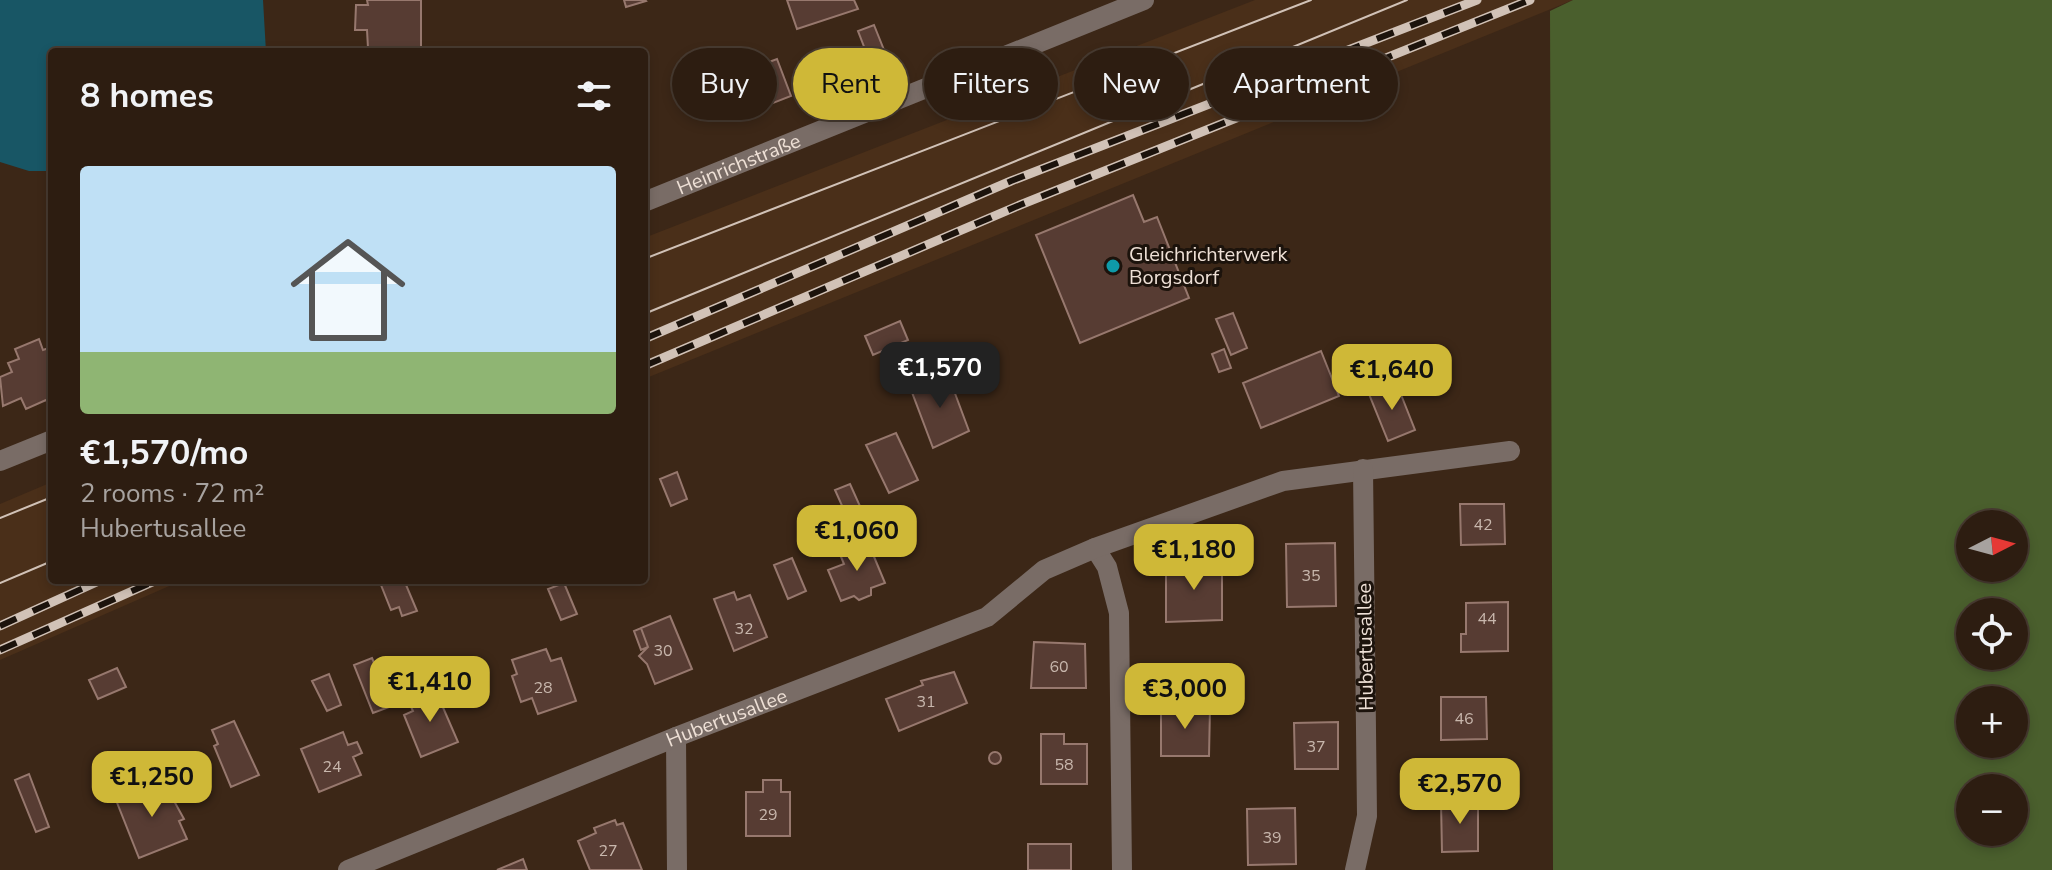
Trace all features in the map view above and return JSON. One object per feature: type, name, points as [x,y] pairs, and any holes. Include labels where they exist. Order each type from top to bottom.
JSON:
[{"type":"street","name":"Heinrichstraße","points":[[648,200],[1144,0]]},
{"type":"street","points":[[0,461],[48,442]]},
{"type":"street","name":"Hubertusallee","points":[[348,870],[676,737],[987,617],[1044,570],[1095,548],[1283,481],[1510,451]]},
{"type":"street","name":"Hubertusallee","points":[[1355,870],[1367,816],[1363,469]]},
{"type":"street","points":[[1095,548],[1107,567],[1119,613],[1122,870]]},
{"type":"street","points":[[676,737],[677,870]]},
{"type":"shaded area","points":[[1255,0],[1573,0],[1398,71],[1398,48],[1205,48],[1205,120],[1279,120],[648,377],[648,236],[947,120],[1058,120],[1058,77],[1074,71],[1074,120],[1189,120],[1189,48],[1132,48]]},
{"type":"shaded area","points":[[48,484],[48,584],[174,584],[0,660],[0,504]]},
{"type":"green space","points":[[1573,0],[2052,0],[2052,870],[1553,870],[1550,11]]},
{"type":"water","points":[[0,0],[263,0],[266,48],[48,48],[48,171],[29,171],[0,162]]},
{"type":"building","points":[[367,0],[421,0],[421,48],[368,48],[367,30],[355,30],[356,5],[368,5]]},
{"type":"building","points":[[624,0],[645,0],[646,1],[626,7]]},
{"type":"building","points":[[787,0],[854,0],[858,9],[797,29]]},
{"type":"building","points":[[874,25],[883,48],[865,48],[858,31]]},
{"type":"building","points":[[777,59],[791,96],[777,101]]},
{"type":"building","name":"Gleichrichterwerk Borgsdorf","points":[[1133,195],[1144,222],[1157,217],[1189,298],[1080,343],[1036,235]]},
{"type":"building","points":[[1233,313],[1247,348],[1231,355],[1216,319]]},
{"type":"building","points":[[900,321],[908,340],[873,355],[865,336]]},
{"type":"building","points":[[39,339],[43,350],[48,348],[48,402],[46,400],[26,409],[21,398],[3,406],[0,377],[12,372],[8,363],[19,359],[15,349]]},
{"type":"building","points":[[1224,349],[1231,368],[1219,372],[1212,354]]},
{"type":"building","points":[[1321,351],[1339,396],[1261,428],[1243,383]]},
{"type":"building","points":[[1402,359],[1408,374],[1380,387],[1374,370]]},
{"type":"building","points":[[947,372],[969,431],[933,448],[910,387]]},
{"type":"building","points":[[1396,382],[1415,430],[1388,441],[1369,394]]},
{"type":"building","points":[[896,433],[918,480],[889,493],[866,445]]},
{"type":"building","points":[[677,472],[687,499],[671,506],[660,479]]},
{"type":"building","points":[[850,484],[863,513],[848,519],[835,490]]},
{"type":"building","points":[[1460,504],[1504,504],[1505,544],[1461,545]]},
{"type":"building","points":[[867,540],[885,583],[871,588],[871,595],[859,600],[854,596],[841,601],[828,570],[844,564],[839,552]]},
{"type":"building","points":[[1335,543],[1336,606],[1287,607],[1286,544]]},
{"type":"building","points":[[792,558],[806,591],[788,599],[774,565]]},
{"type":"building","points":[[1222,562],[1222,620],[1166,622],[1166,566]]},
{"type":"building","points":[[381,584],[406,584],[417,611],[402,616],[399,607],[391,610]]},
{"type":"building","points":[[564,584],[577,614],[561,620],[548,589]]},
{"type":"building","points":[[734,592],[737,600],[750,595],[767,637],[734,651],[714,599]]},
{"type":"building","points":[[1508,602],[1508,651],[1461,652],[1461,634],[1466,634],[1466,603]]},
{"type":"building","points":[[670,616],[692,669],[655,684],[647,664],[639,656],[648,647],[641,628]]},
{"type":"building","points":[[641,628],[648,647],[641,650],[634,631]]},
{"type":"building","points":[[1034,642],[1085,644],[1086,688],[1031,688]]},
{"type":"building","points":[[546,649],[551,661],[561,658],[576,701],[538,714],[532,698],[521,702],[512,676],[517,674],[512,660]]},
{"type":"building","points":[[372,658],[392,706],[373,713],[354,665]]},
{"type":"building","points":[[117,668],[126,687],[98,699],[89,680]]},
{"type":"building","points":[[954,672],[967,703],[899,731],[886,699],[923,685],[921,681]]},
{"type":"building","points":[[329,674],[341,705],[327,711],[312,681]]},
{"type":"building","points":[[435,689],[458,742],[421,757],[404,715],[413,711],[408,700]]},
{"type":"building","points":[[1441,697],[1486,697],[1487,739],[1441,740]]},
{"type":"building","points":[[1161,707],[1210,707],[1209,756],[1161,756]]},
{"type":"building","points":[[234,721],[259,775],[231,787],[214,746],[218,744],[212,730]]},
{"type":"building","points":[[1338,722],[1338,769],[1295,769],[1294,723]]},
{"type":"building","points":[[343,732],[348,745],[357,742],[362,753],[353,757],[361,775],[319,792],[301,749]]},
{"type":"building","points":[[1041,734],[1064,734],[1064,744],[1087,744],[1087,784],[1041,784]]},
{"type":"building","points":[[995,752],[1001,758],[995,764],[989,758]]},
{"type":"building","points":[[29,774],[49,827],[36,832],[15,780]]},
{"type":"building","points":[[763,780],[781,780],[781,792],[790,792],[790,836],[746,836],[746,792],[763,792]]},
{"type":"building","points":[[163,781],[184,819],[179,821],[187,839],[139,858],[116,800]]},
{"type":"building","points":[[1478,801],[1478,851],[1442,852],[1441,802]]},
{"type":"building","points":[[1295,808],[1296,864],[1248,865],[1247,809]]},
{"type":"building","points":[[615,820],[617,825],[623,823],[642,870],[590,870],[578,841],[596,833],[594,828]]},
{"type":"building","points":[[1028,844],[1071,844],[1071,870],[1028,870]]},
{"type":"building","points":[[523,859],[527,870],[497,870]]},
{"type":"tram line","points":[[648,257],[1311,0]]},
{"type":"tram line","points":[[648,312],[1407,0]]},
{"type":"tram line","points":[[0,518],[48,499]]},
{"type":"tram line","points":[[0,583],[48,563]]},
{"type":"railway","points":[[648,337],[1011,181],[1477,0]]},
{"type":"railway","points":[[648,364],[1020,205],[1530,0]]},
{"type":"railway","points":[[0,626],[92,584]]},
{"type":"railway","points":[[0,650],[148,584]]},
{"type":"place","name":"Gleichrichterwerk Borgsdorf","points":[[1113,266]]}]
